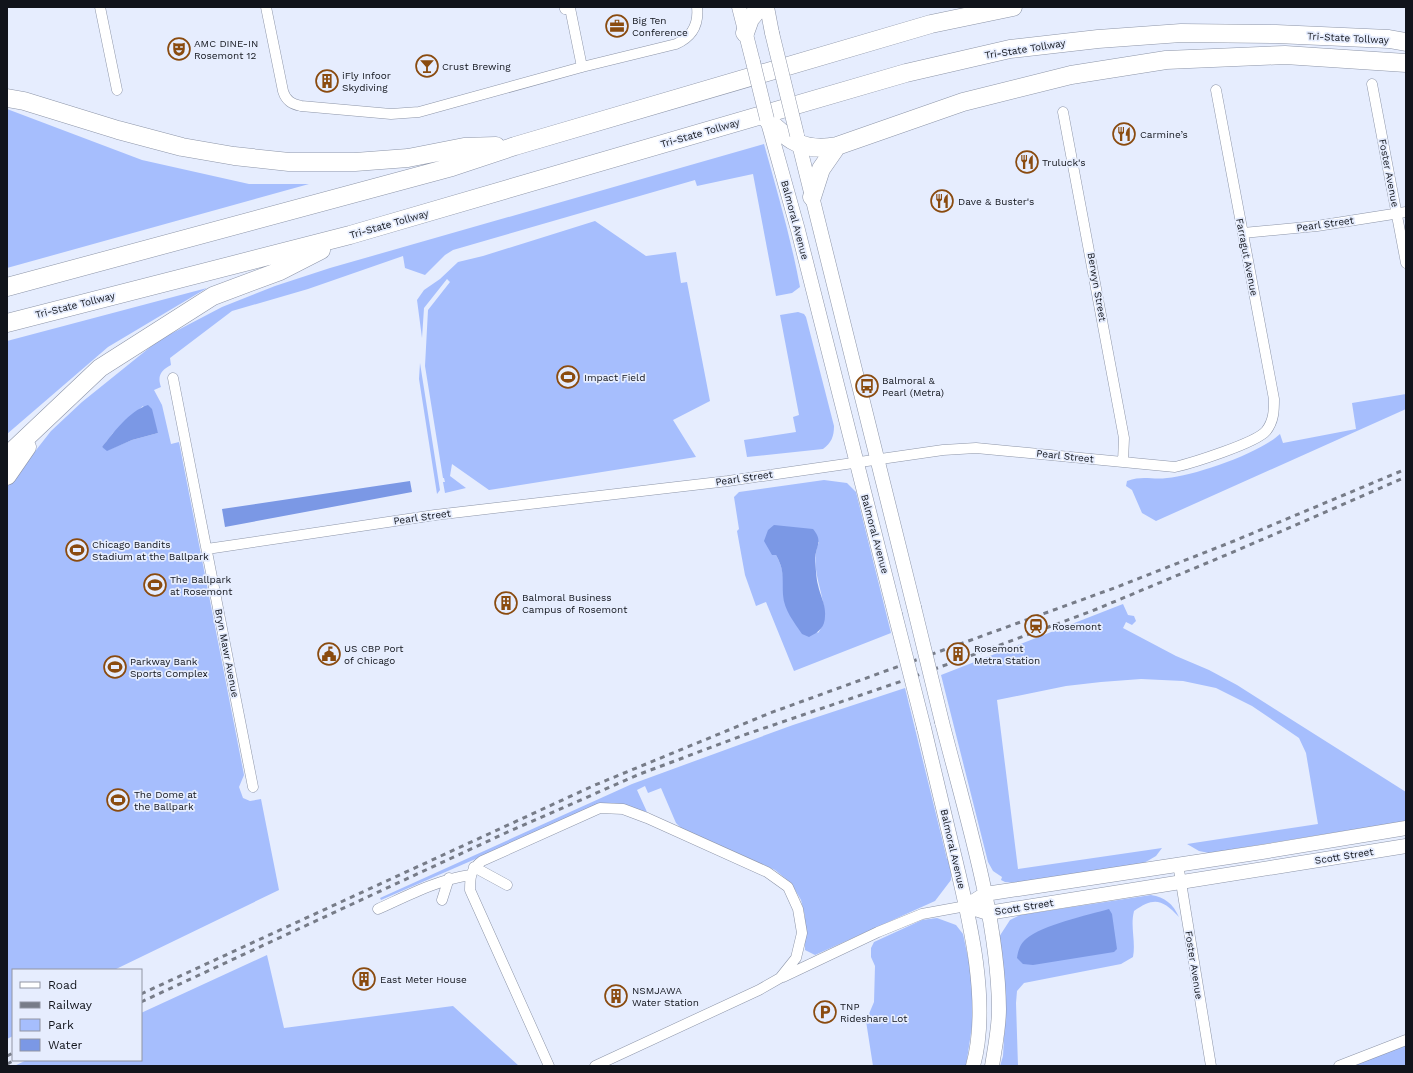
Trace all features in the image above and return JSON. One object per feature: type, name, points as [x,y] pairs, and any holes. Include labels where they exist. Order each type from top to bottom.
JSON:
[{"type":"highway","points":[[746,37],[750,19],[760,7]]},
{"type":"highway","points":[[7,287],[452,167],[515,146],[931,24],[1014,7]]},
{"type":"highway","name":"Tri-State Tollway","points":[[7,323],[350,235],[906,73],[1010,50],[1098,39],[1181,33],[1276,34],[1389,39],[1406,42]]},
{"type":"highway","points":[[767,119],[789,140],[823,149],[837,146],[963,102],[1071,75],[1166,60],[1284,55],[1406,63]]},
{"type":"highway","points":[[7,93],[15,100],[118,130],[182,146],[234,156],[289,162],[355,162],[408,158],[464,147],[515,146]]},
{"type":"highway","points":[[812,197],[821,169],[837,146]]},
{"type":"highway","points":[[7,456],[100,368],[213,296],[280,271],[350,235]]},
{"type":"highway","points":[[7,476],[48,416]]},
{"type":"street","points":[[100,7],[117,90]]},
{"type":"street","points":[[266,7],[284,96],[293,104],[391,114],[431,109],[685,40],[691,34],[697,22],[697,7]]},
{"type":"street","points":[[739,7],[767,119]]},
{"type":"street","name":"Balmoral Avenue","points":[[767,7],[789,140],[798,230],[924,728],[966,906],[977,978],[980,1010],[978,1036],[973,1066]]},
{"type":"street","points":[[566,8],[580,68]]},
{"type":"street","name":"Foster Avenue","points":[[1372,84],[1401,212],[1406,262]]},
{"type":"street","name":"Farragut Avenue","points":[[1216,90],[1274,399],[1274,416],[1271,424]]},
{"type":"street","name":"Berwyn Street","points":[[1063,112],[1124,438],[1123,462]]},
{"type":"street","name":"Balmoral Avenue","points":[[789,140],[812,197],[985,894],[998,982],[999,1010],[992,1066]]},
{"type":"street","name":"Pearl Street","points":[[1243,233],[1317,226],[1401,212]]},
{"type":"street","name":"Bryn Mawr Avenue","points":[[173,378],[253,787]]},
{"type":"street","name":"Pearl Street","points":[[207,549],[435,515],[728,481],[943,450],[976,448],[1160,467],[1175,467],[1189,464],[1260,436],[1271,424]]},
{"type":"street","points":[[378,909],[427,886],[472,871],[482,861],[600,808],[623,809],[767,872],[788,887],[798,909],[802,933],[796,958],[780,978]]},
{"type":"street","name":"Scott Street","points":[[966,906],[985,894],[1262,852],[1406,828]]},
{"type":"street","name":"Scott Street","points":[[966,906],[988,913],[1406,846]]},
{"type":"street","name":"Foster Avenue","points":[[1178,864],[1211,1066]]},
{"type":"street","points":[[472,871],[507,885]]},
{"type":"street","points":[[472,871],[470,890],[549,1066]]},
{"type":"street","points":[[442,900],[449,878]]},
{"type":"street","points":[[595,1066],[752,994],[780,978],[878,932],[922,914],[966,906]]},
{"type":"street","points":[[1339,1066],[1406,1040]]},
{"type":"green space","points":[[7,109],[142,160],[249,184],[309,184],[7,268]]},
{"type":"green space","name":"Parkway Bank Sports Complex","points":[[764,144],[779,197],[800,287],[792,293],[776,296],[753,174],[697,186],[695,180],[453,250],[445,255],[425,275],[405,268],[403,256],[308,289],[232,311],[170,358],[171,365],[162,371],[159,380],[161,387],[154,390],[162,405],[171,444],[179,442],[244,775],[239,787],[243,798],[250,801],[261,799],[279,890],[116,969],[12,969],[12,1036],[7,1039],[7,487],[51,431],[82,402],[159,340],[222,307],[275,286],[330,268]],"holes":[[[143,406],[158,433],[132,440],[108,450],[102,447],[113,433]]]},
{"type":"green space","name":"Impact Field","points":[[595,221],[646,256],[676,252],[681,283],[687,282],[710,401],[673,420],[696,457],[489,490],[452,464],[450,476],[466,488],[445,493],[443,482],[445,482],[443,478],[425,366],[428,310],[450,282],[447,279],[424,308],[422,338],[417,300],[424,290],[440,279],[458,262],[483,256]]},
{"type":"green space","points":[[207,288],[108,347],[7,434],[7,341]]},
{"type":"green space","points":[[798,312],[804,314],[806,317],[834,426],[833,437],[823,449],[747,457],[744,440],[796,432],[793,417],[799,415],[780,315]]},
{"type":"green space","points":[[420,363],[440,490],[437,494],[419,379]]},
{"type":"green space","points":[[1406,394],[1406,409],[1156,521],[1142,513],[1132,490],[1126,486],[1127,481],[1133,479],[1179,476],[1209,468],[1258,449],[1280,434],[1283,443],[1356,429],[1352,403]]},
{"type":"green space","points":[[824,480],[847,483],[856,492],[891,633],[794,671],[766,602],[756,606],[745,575],[737,531],[739,529],[734,497],[739,492]],"holes":[[[819,542],[816,554],[816,566],[824,613],[823,623],[818,633],[783,595],[783,574],[776,555]]]},
{"type":"green space","points":[[1123,604],[1128,615],[1134,616],[1136,621],[1132,625],[1126,622],[1123,628],[1176,656],[1209,670],[1237,685],[1406,792],[1406,821],[1209,853],[1199,851],[1187,844],[1318,824],[1306,753],[1299,738],[1252,706],[1216,688],[1183,681],[1141,679],[1066,686],[997,700],[1018,869],[1162,848],[1156,856],[1144,863],[1015,883],[1001,880],[1002,877],[993,871],[988,862],[941,675]]},
{"type":"green space","points":[[905,688],[947,859],[950,858],[952,868],[951,880],[935,901],[815,955],[805,950],[805,916],[801,900],[791,883],[775,870],[681,828],[676,823],[661,788],[648,793],[645,786],[637,790],[647,812],[612,803],[600,805],[381,900],[380,898],[632,784],[793,725]]},
{"type":"green space","points":[[1151,895],[1160,897],[1168,902],[1174,908],[1179,917],[1168,906],[1158,902],[1141,906],[1134,911],[1133,957],[1121,964],[1024,983],[1017,991],[1016,1003],[1018,1066],[1000,1066],[1003,1056],[1005,1021],[999,937],[1010,920],[1020,915]]},
{"type":"green space","points":[[937,918],[956,925],[963,934],[970,967],[974,1013],[966,1066],[873,1066],[866,1021],[874,1002],[875,966],[871,957],[871,948],[874,942],[922,920]]},
{"type":"green space","points":[[267,955],[284,1028],[453,1006],[519,1066],[14,1066],[25,1061],[142,1061],[142,1013]]},
{"type":"green space","points":[[1406,1045],[1406,1066],[1351,1066]]},
{"type":"water","points":[[148,405],[152,409],[158,433],[132,440],[107,451],[102,447],[128,417],[134,412]]},
{"type":"water","points":[[410,481],[412,492],[225,527],[222,509]]},
{"type":"water","points":[[774,525],[813,529],[818,537],[815,561],[817,582],[825,608],[825,620],[821,629],[809,637],[802,634],[787,611],[783,595],[781,566],[776,555],[772,555],[764,541],[768,530]]},
{"type":"water","points":[[1109,909],[1112,914],[1117,949],[1114,952],[1033,965],[1023,964],[1017,958],[1022,943],[1033,934],[1066,921]]},
{"type":"railway","points":[[142,994],[595,785],[770,713],[1117,587],[1234,541],[1406,469]]},
{"type":"railway","points":[[142,1002],[512,830],[640,774],[744,735],[902,681],[1092,611],[1238,550],[1406,477]]},
{"type":"railway","points":[[7,1056],[12,1054]]},
{"type":"railway","points":[[7,1064],[13,1061]]},
{"type":"place","name":"Big Ten Conference","points":[[617,26]]},
{"type":"place","name":"AMC DINE-IN Rosemont 12","points":[[179,49]]},
{"type":"place","name":"Crust Brewing","points":[[427,66]]},
{"type":"place","name":"iFly Infoor Skydiving","points":[[327,81]]},
{"type":"place","name":"Carmine’s","points":[[1124,134]]},
{"type":"place","name":"Truluck's","points":[[1027,162]]},
{"type":"place","name":"Dave & Buster's","points":[[942,201]]},
{"type":"place","name":"Impact Field","points":[[568,377]]},
{"type":"place","name":"Balmoral & Pearl (Metra)","points":[[867,386]]},
{"type":"place","name":"Chicago Bandits Stadium at the Ballpark","points":[[77,550]]},
{"type":"place","name":"The Ballpark at Rosemont","points":[[155,585]]},
{"type":"place","name":"Balmoral Business Campus of Rosemont","points":[[506,603]]},
{"type":"place","name":"Rosemont","points":[[1036,626]]},
{"type":"place","name":"US CBP Port of Chicago","points":[[329,654]]},
{"type":"place","name":"Rosemont Metra Station","points":[[958,654]]},
{"type":"place","name":"Parkway Bank Sports Complex","points":[[115,667]]},
{"type":"place","name":"The Dome at the Ballpark","points":[[118,800]]},
{"type":"place","name":"East Meter House","points":[[364,979]]},
{"type":"place","name":"NSMJAWA Water Station","points":[[616,996]]},
{"type":"place","name":"TNP Rideshare Lot","points":[[825,1012]]}]
